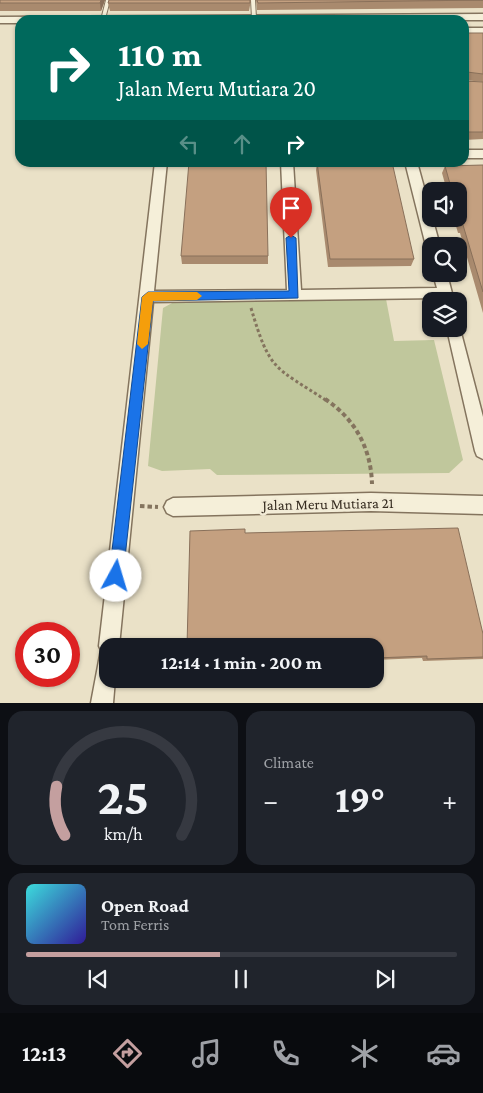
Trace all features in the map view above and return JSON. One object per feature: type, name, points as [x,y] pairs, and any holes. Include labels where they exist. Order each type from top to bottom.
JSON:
[{"type":"street","points":[[469,17],[483,17]]},
{"type":"street","points":[[0,20],[15,20]]},
{"type":"street","points":[[469,31],[483,31]]},
{"type":"street","points":[[469,154],[483,154]]},
{"type":"street","points":[[109,638],[148,297],[161,167]]},
{"type":"street","points":[[287,167],[294,295]]},
{"type":"street","points":[[412,167],[431,237]]},
{"type":"street","points":[[148,297],[294,295],[422,297]]},
{"type":"street","points":[[456,337],[483,451]]},
{"type":"street","name":"Jalan Meru Mutiara 21","points":[[173,507],[371,502],[483,505]]},
{"type":"street","points":[[102,703],[104,688]]},
{"type":"lane","points":[[104,15],[108,0]]},
{"type":"lane","points":[[253,0],[254,15]]},
{"type":"path","points":[[248,296],[259,341],[276,366],[288,378],[332,404],[347,416],[358,431],[373,467],[371,502]]},
{"type":"path","points":[[124,506],[173,507]]},
{"type":"green space","points":[[386,299],[394,341],[434,340],[463,460],[449,473],[217,475],[210,469],[162,471],[148,466],[163,308],[174,302]]},
{"type":"building","points":[[0,0],[101,0],[100,3],[0,3]]},
{"type":"building","points":[[109,0],[250,0],[250,3],[108,3]]},
{"type":"building","points":[[257,0],[483,0],[258,3]]},
{"type":"building","points":[[469,33],[483,33],[483,74],[469,72]]},
{"type":"building","points":[[469,81],[483,82],[483,132],[469,132]]},
{"type":"building","points":[[469,165],[483,165],[483,292],[464,227],[467,227],[467,182],[449,182],[445,167],[469,167]]},
{"type":"building","points":[[189,167],[266,167],[268,256],[181,256]]},
{"type":"building","points":[[318,167],[393,167],[414,259],[330,259]]},
{"type":"building","points":[[458,528],[483,634],[483,657],[427,659],[427,656],[384,658],[384,638],[187,638],[190,531],[245,529],[245,533]]},
{"type":"slow traffic","points":[[142,344],[148,297],[197,296]]},
{"type":"route","points":[[116,576],[148,297],[294,295],[291,238]]}]
